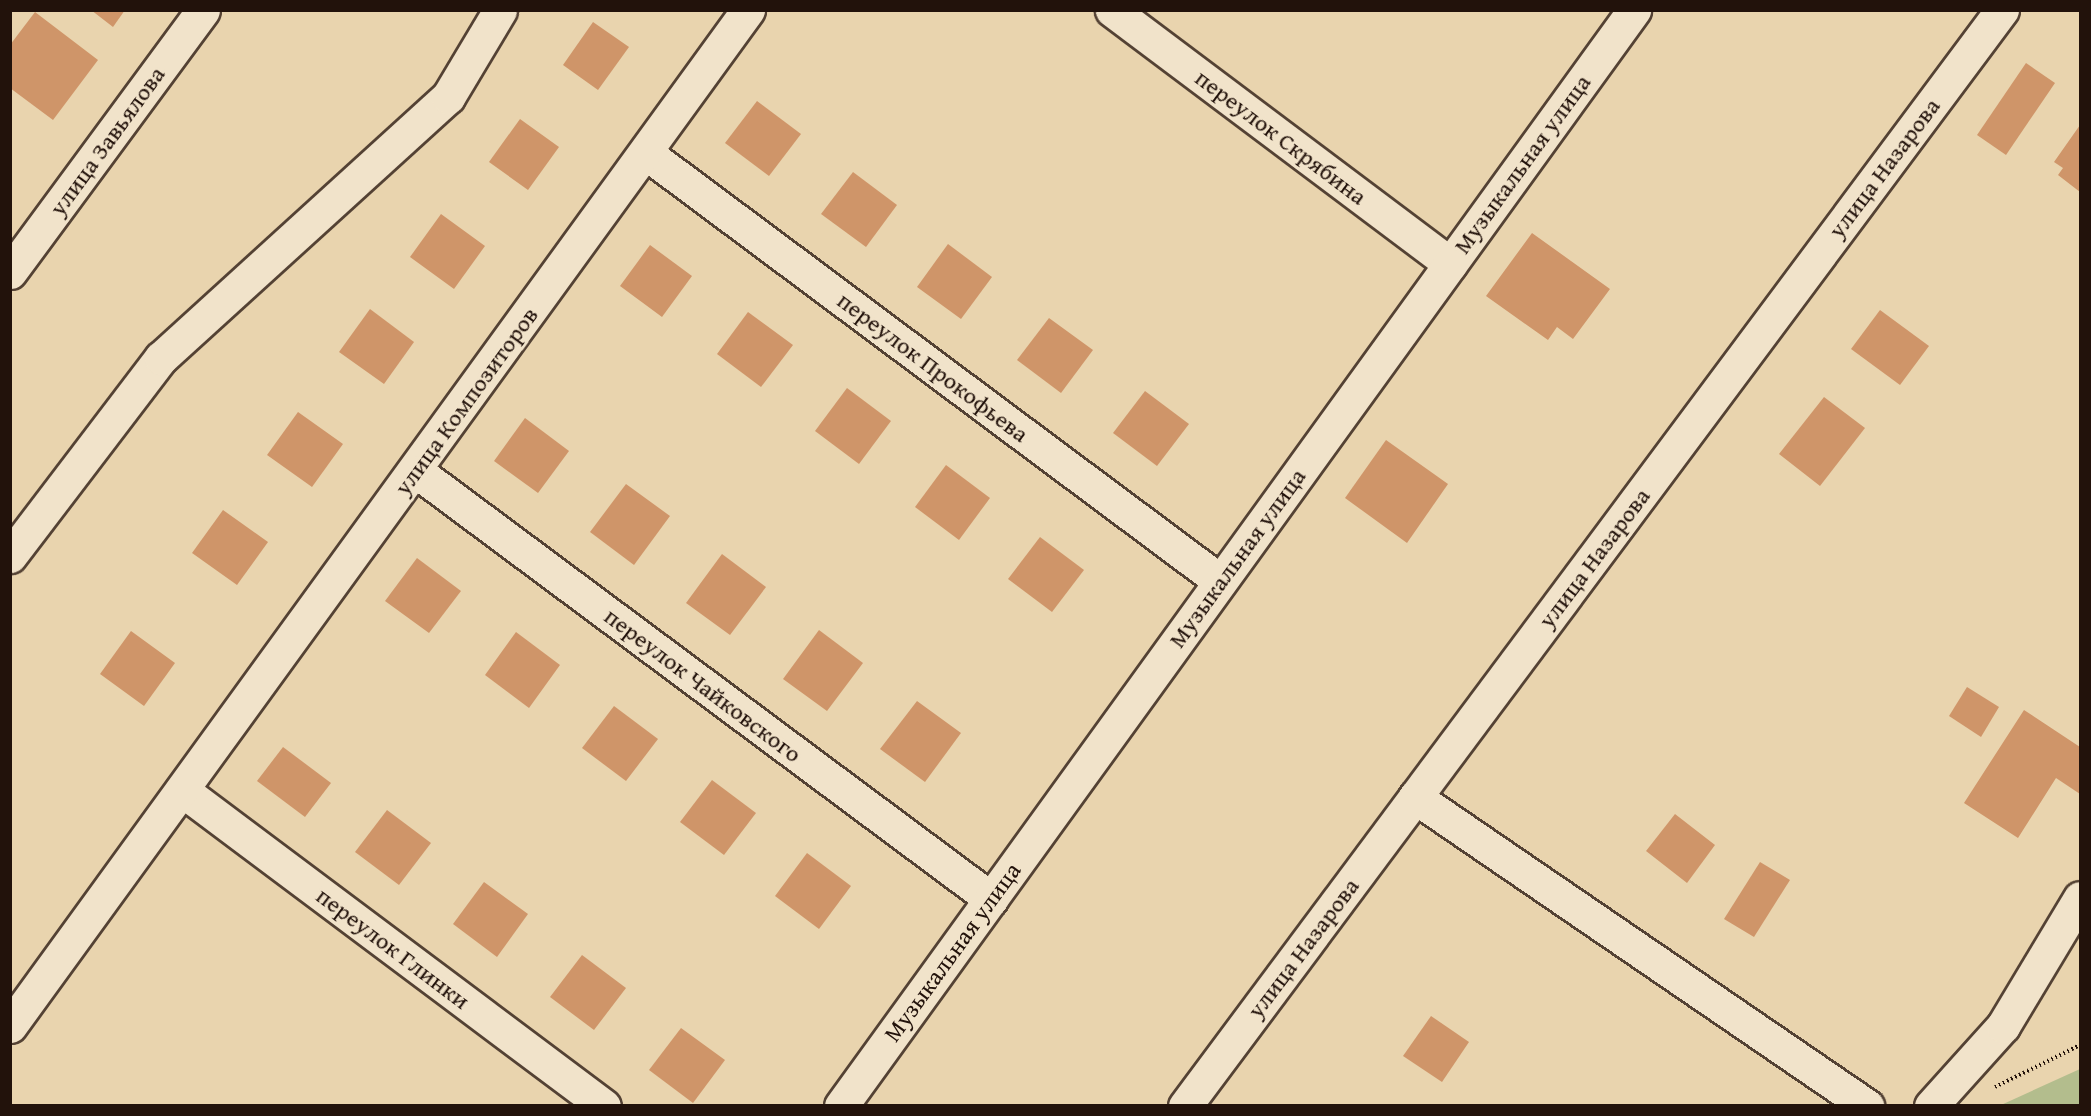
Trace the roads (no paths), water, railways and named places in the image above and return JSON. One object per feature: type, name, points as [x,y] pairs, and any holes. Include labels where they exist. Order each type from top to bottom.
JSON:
[{"type":"street","name":"улица Завьялова","points":[[10,272],[203,10]]},
{"type":"street","points":[[10,556],[161,358],[448,97],[500,10]]},
{"type":"street","name":"улица Композиторов","points":[[10,1026],[416,471],[748,10]]},
{"type":"street","name":"переулок Скрябина","points":[[1112,10],[1450,264]]},
{"type":"street","name":"Музыкальная улица","points":[[841,1106],[1634,10]]},
{"type":"street","name":"улица Назарова","points":[[1185,1106],[2002,10]]},
{"type":"street","name":"переулок Прокофьева","points":[[646,153],[1220,581]]},
{"type":"street","name":"переулок Чайковского","points":[[416,471],[991,898]]},
{"type":"street","name":"переулок Глинки","points":[[182,790],[604,1106]]},
{"type":"street","points":[[1415,797],[1867,1106]]},
{"type":"street","points":[[1931,1106],[2003,1026],[2080,898]]}]
